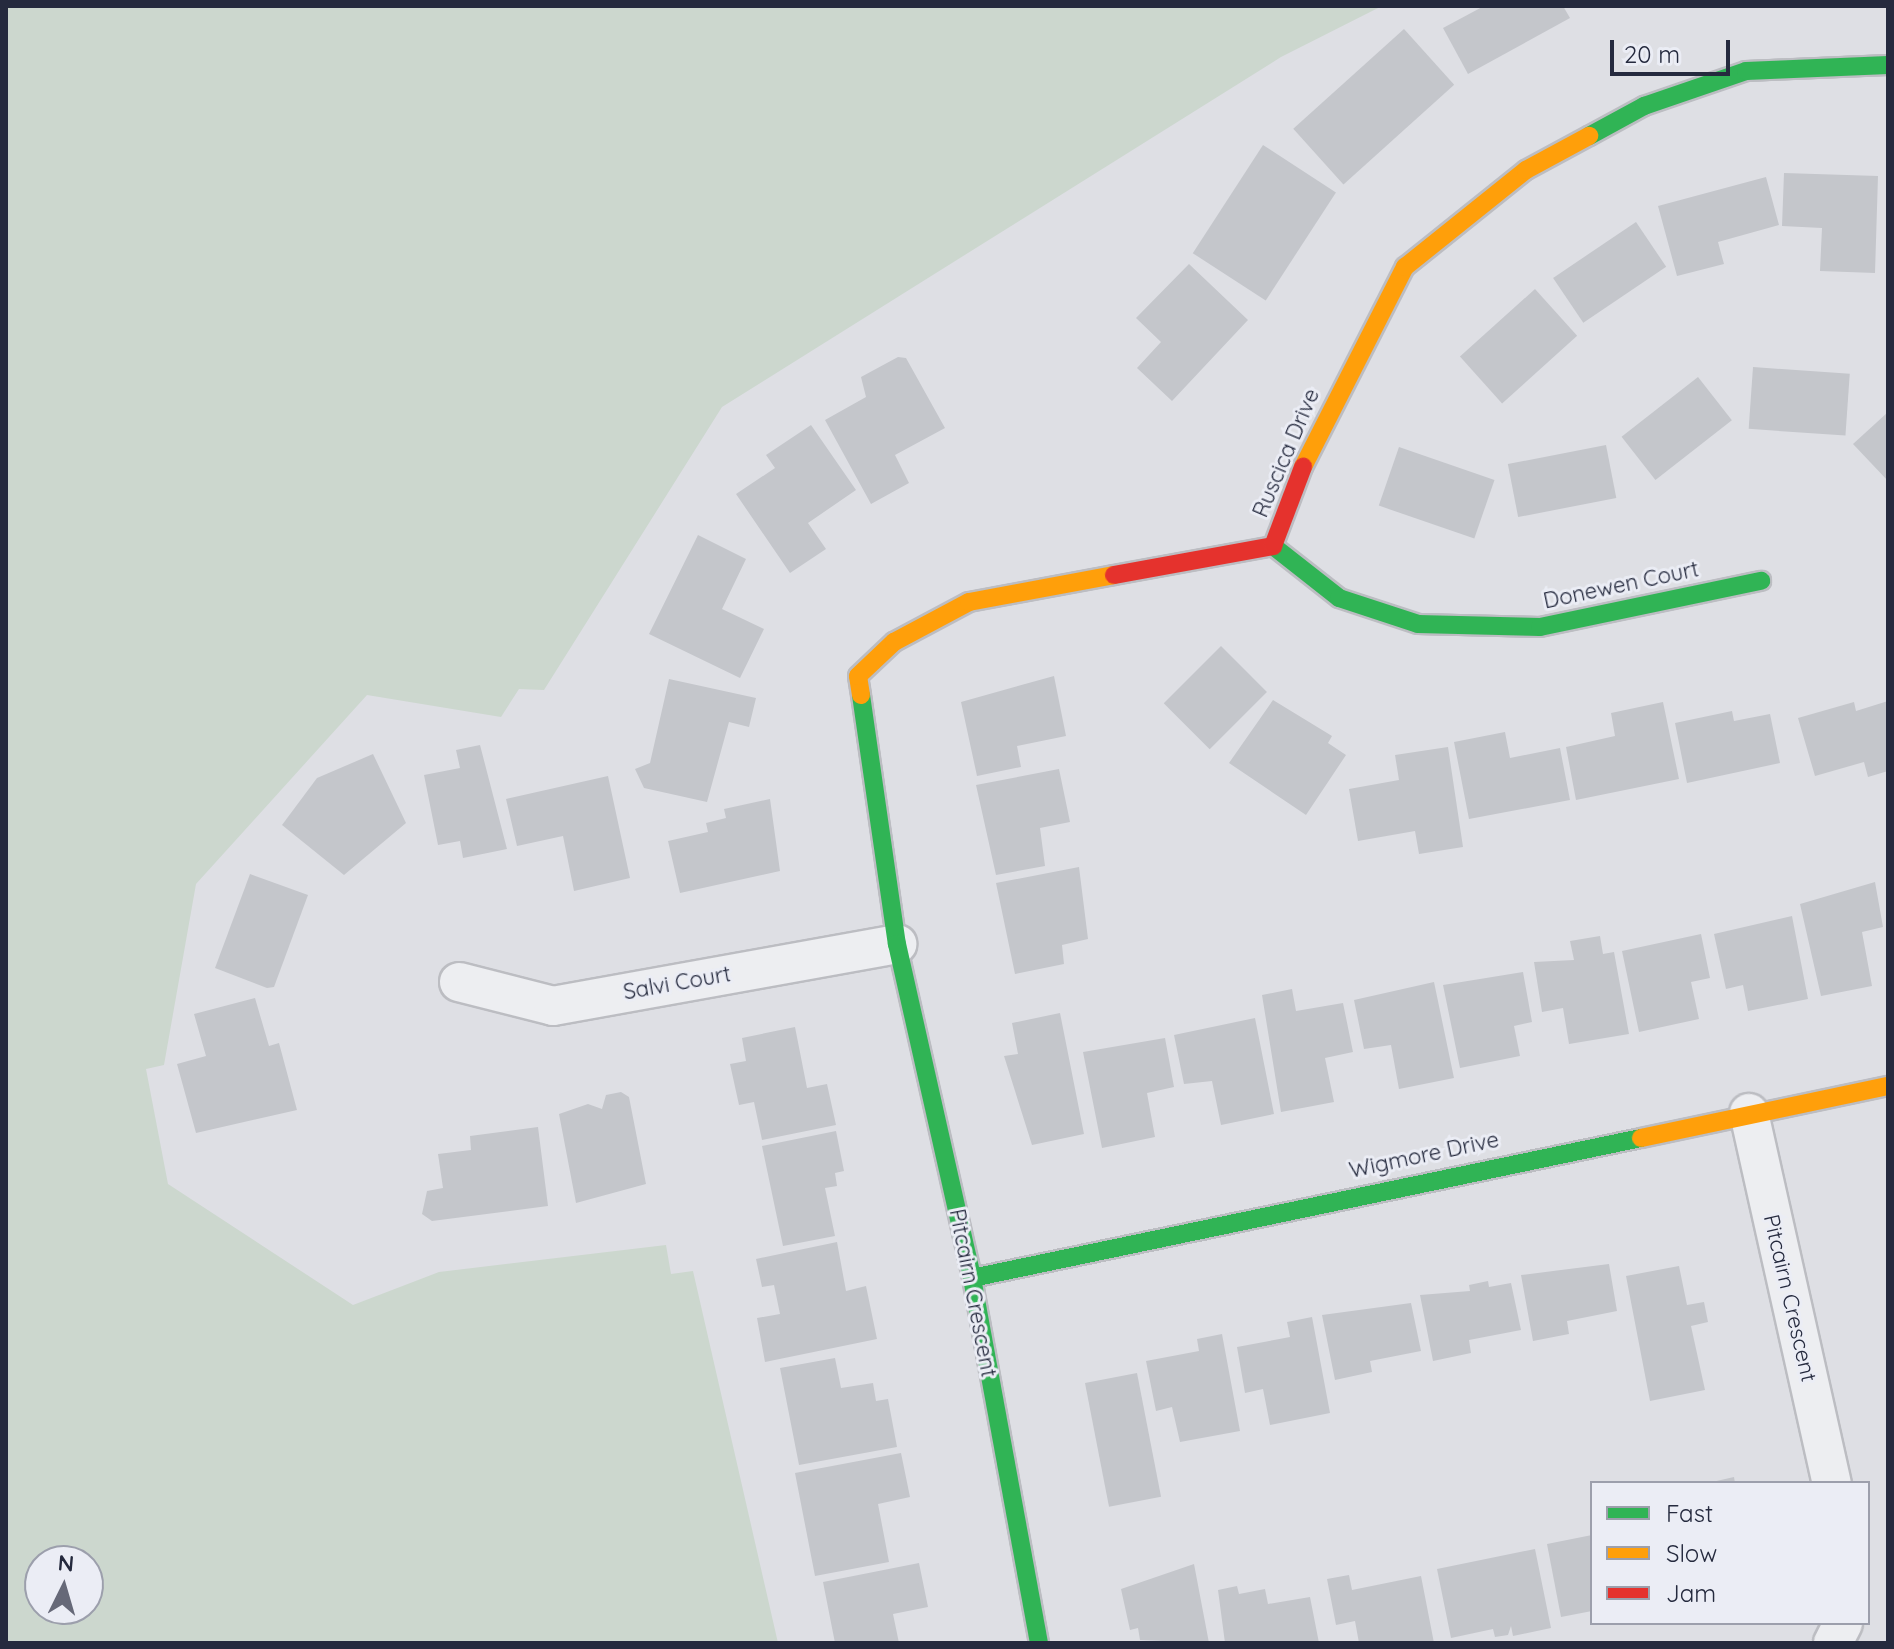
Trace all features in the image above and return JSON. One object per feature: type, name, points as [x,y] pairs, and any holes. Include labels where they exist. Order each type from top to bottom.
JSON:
[{"type":"street","name":"Ruscica Drive","points":[[897,944],[858,676],[894,642],[969,602],[1273,546],[1316,434],[1405,267],[1526,170],[1644,106],[1746,71],[1888,65]]},
{"type":"street","name":"Donewen Court","points":[[1273,546],[1339,598],[1418,624],[1540,627],[1761,581]]},
{"type":"street","name":"Salvi Court","points":[[459,982],[553,1006],[897,944]]},
{"type":"street","name":"Pitcairn Crescent","points":[[897,944],[972,1278],[1039,1643]]},
{"type":"street","name":"Wigmore Drive","points":[[972,1278],[1888,1086]]},
{"type":"street","name":"Pitcairn Crescent","points":[[1749,1113],[1832,1481]]},
{"type":"street","points":[[1833,1643],[1842,1625]]},
{"type":"shaded area","points":[[6,6],[1382,6],[1281,57],[722,407],[544,690],[519,689],[501,717],[367,695],[196,884],[164,1065],[146,1069],[168,1184],[353,1305],[439,1272],[666,1245],[671,1274],[693,1271],[778,1643],[6,1643]]},
{"type":"building","points":[[1484,6],[1563,6],[1570,18],[1468,74],[1443,28]]},
{"type":"building","points":[[1404,29],[1454,85],[1343,184],[1293,129]]},
{"type":"building","points":[[1263,145],[1336,192],[1266,301],[1193,253]]},
{"type":"building","points":[[1784,173],[1878,176],[1875,273],[1820,271],[1822,228],[1782,226]]},
{"type":"building","points":[[1766,177],[1779,225],[1718,242],[1724,264],[1677,276],[1658,206]]},
{"type":"building","points":[[1636,222],[1666,267],[1583,323],[1553,278]]},
{"type":"building","points":[[1189,264],[1248,320],[1172,401],[1137,368],[1161,342],[1136,318]]},
{"type":"building","points":[[1535,289],[1577,336],[1502,403],[1460,357]]},
{"type":"building","points":[[898,357],[906,358],[945,428],[895,455],[909,483],[871,504],[825,420],[866,397],[861,377]]},
{"type":"building","points":[[1753,367],[1850,374],[1845,436],[1749,429]]},
{"type":"building","points":[[1698,377],[1732,420],[1655,480],[1622,437]]},
{"type":"building","points":[[1888,412],[1888,481],[1853,444]]},
{"type":"building","points":[[811,425],[856,490],[808,523],[826,549],[790,573],[736,494],[775,468],[766,455]]},
{"type":"building","points":[[1606,445],[1616,498],[1518,517],[1508,464]]},
{"type":"building","points":[[1399,447],[1494,480],[1474,539],[1379,506]]},
{"type":"building","points":[[698,535],[746,559],[722,609],[764,629],[740,678],[649,634]]},
{"type":"building","points":[[1221,646],[1267,692],[1210,749],[1164,703]]},
{"type":"building","points":[[1054,676],[1066,736],[1017,746],[1021,767],[977,776],[961,702]]},
{"type":"building","points":[[669,679],[756,698],[749,727],[729,722],[707,802],[644,788],[635,769],[650,763]]},
{"type":"building","points":[[1273,700],[1332,736],[1328,743],[1346,755],[1306,815],[1229,763]]},
{"type":"building","points":[[1888,701],[1888,771],[1868,777],[1864,762],[1815,776],[1798,718],[1854,702],[1856,711]]},
{"type":"building","points":[[1663,702],[1679,779],[1576,800],[1566,747],[1615,736],[1611,713]]},
{"type":"building","points":[[1732,711],[1734,721],[1770,714],[1780,763],[1687,783],[1675,723]]},
{"type":"building","points":[[1505,732],[1510,758],[1560,748],[1570,800],[1469,819],[1454,742]]},
{"type":"building","points":[[480,745],[507,849],[463,858],[460,841],[438,845],[424,775],[460,768],[456,750]]},
{"type":"building","points":[[1448,747],[1463,847],[1419,854],[1415,831],[1358,841],[1349,789],[1399,780],[1395,755]]},
{"type":"building","points":[[373,754],[406,823],[344,875],[282,825],[317,778]]},
{"type":"building","points":[[1059,769],[1070,822],[1040,828],[1045,866],[996,875],[976,785]]},
{"type":"building","points":[[608,776],[630,878],[574,891],[563,836],[517,846],[506,799]]},
{"type":"building","points":[[770,799],[780,871],[680,893],[668,841],[708,832],[706,823],[726,818],[724,809]]},
{"type":"building","points":[[1079,867],[1088,939],[1062,945],[1064,964],[1015,974],[996,883]]},
{"type":"building","points":[[250,874],[308,895],[274,987],[267,988],[215,968]]},
{"type":"building","points":[[1875,882],[1883,927],[1862,932],[1872,986],[1821,996],[1800,904]]},
{"type":"building","points":[[1792,916],[1808,999],[1748,1011],[1743,985],[1726,989],[1714,934]]},
{"type":"building","points":[[1701,934],[1710,978],[1691,982],[1699,1019],[1639,1032],[1622,951]]},
{"type":"building","points":[[1600,936],[1603,954],[1614,952],[1629,1034],[1569,1044],[1563,1008],[1542,1012],[1534,962],[1574,960],[1570,941]]},
{"type":"building","points":[[1523,972],[1532,1022],[1514,1026],[1520,1056],[1460,1068],[1443,985]]},
{"type":"building","points":[[1434,982],[1454,1078],[1399,1089],[1391,1045],[1364,1049],[1354,1000]]},
{"type":"building","points":[[1292,989],[1296,1011],[1343,1003],[1353,1052],[1325,1058],[1334,1102],[1281,1112],[1262,995]]},
{"type":"building","points":[[255,998],[269,1046],[279,1043],[297,1110],[196,1133],[177,1064],[206,1056],[194,1014]]},
{"type":"building","points":[[1060,1013],[1084,1134],[1032,1145],[1004,1056],[1018,1054],[1012,1023]]},
{"type":"building","points":[[1255,1018],[1274,1114],[1221,1125],[1212,1081],[1184,1084],[1174,1035]]},
{"type":"building","points":[[795,1027],[807,1088],[827,1084],[836,1125],[762,1140],[754,1102],[739,1105],[730,1064],[746,1061],[742,1038]]},
{"type":"building","points":[[1165,1038],[1174,1087],[1147,1093],[1155,1137],[1102,1148],[1083,1052]]},
{"type":"building","points":[[621,1092],[629,1097],[646,1184],[576,1203],[559,1114],[588,1104],[602,1109],[606,1095]]},
{"type":"building","points":[[538,1127],[548,1206],[432,1221],[422,1214],[427,1191],[443,1188],[438,1154],[471,1150],[470,1136]]},
{"type":"building","points":[[836,1131],[844,1171],[835,1173],[837,1186],[825,1188],[835,1236],[783,1246],[762,1146]]},
{"type":"building","points":[[837,1242],[846,1291],[866,1286],[877,1339],[765,1362],[757,1318],[780,1314],[774,1285],[762,1287],[756,1259]]},
{"type":"building","points":[[1609,1264],[1617,1311],[1567,1321],[1569,1334],[1533,1341],[1521,1275]]},
{"type":"building","points":[[1679,1266],[1687,1305],[1704,1302],[1708,1322],[1691,1326],[1705,1390],[1650,1401],[1626,1276]]},
{"type":"building","points":[[1488,1281],[1489,1287],[1511,1283],[1521,1330],[1469,1340],[1471,1353],[1433,1361],[1420,1295],[1470,1291],[1469,1285]]},
{"type":"building","points":[[1411,1303],[1421,1351],[1370,1361],[1372,1372],[1335,1380],[1322,1315]]},
{"type":"building","points":[[1312,1317],[1330,1413],[1270,1425],[1263,1389],[1245,1393],[1237,1347],[1290,1337],[1287,1322]]},
{"type":"building","points":[[1222,1334],[1240,1431],[1180,1442],[1172,1407],[1156,1411],[1146,1361],[1199,1351],[1197,1339]]},
{"type":"building","points":[[835,1358],[841,1388],[873,1383],[876,1401],[888,1399],[897,1447],[799,1465],[780,1368]]},
{"type":"building","points":[[1137,1373],[1161,1497],[1109,1507],[1085,1383]]},
{"type":"building","points":[[901,1453],[910,1497],[878,1504],[889,1562],[815,1576],[795,1473]]},
{"type":"building","points":[[1590,1535],[1590,1611],[1561,1617],[1547,1544]]},
{"type":"building","points":[[1535,1549],[1551,1628],[1513,1636],[1511,1626],[1508,1635],[1495,1637],[1493,1629],[1451,1638],[1437,1569]]},
{"type":"building","points":[[919,1563],[928,1607],[893,1614],[899,1643],[835,1643],[823,1582]]},
{"type":"building","points":[[1194,1564],[1209,1643],[1140,1640],[1138,1628],[1130,1630],[1121,1589]]},
{"type":"building","points":[[1349,1575],[1352,1590],[1421,1576],[1434,1643],[1359,1643],[1355,1621],[1336,1625],[1327,1579]]},
{"type":"building","points":[[1237,1586],[1239,1594],[1265,1589],[1268,1604],[1310,1597],[1319,1643],[1225,1643],[1218,1590]]},
{"type":"traffic: fast","points":[[1589,136],[1644,106],[1746,71],[1888,65]]},
{"type":"traffic: fast","points":[[1273,546],[1339,598],[1418,624],[1540,627],[1761,581]]},
{"type":"traffic: fast","points":[[861,695],[897,944],[972,1278],[1039,1643]]},
{"type":"traffic: fast","points":[[972,1278],[1641,1138]]},
{"type":"traffic: slow","points":[[1303,467],[1405,267],[1526,170],[1589,136]]},
{"type":"traffic: slow","points":[[861,695],[858,676],[894,642],[969,602],[1114,575]]},
{"type":"traffic: slow","points":[[1641,1138],[1888,1086]]},
{"type":"traffic: jam","points":[[1114,575],[1273,546],[1303,467]]}]
